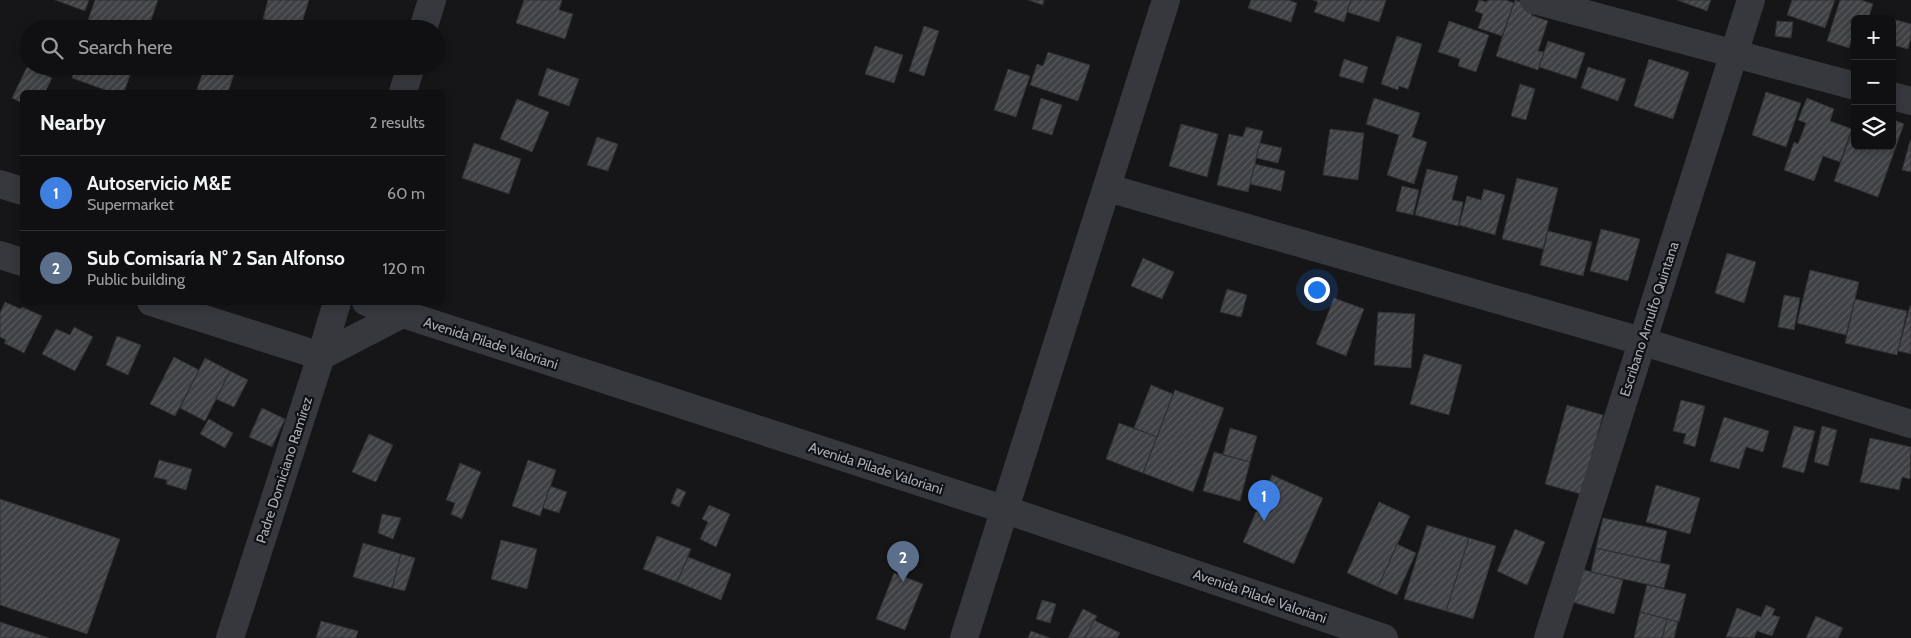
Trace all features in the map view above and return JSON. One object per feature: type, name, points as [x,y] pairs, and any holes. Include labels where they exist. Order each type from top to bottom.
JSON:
[{"type":"street","points":[[425,20],[432,0]]},
{"type":"street","points":[[964,638],[1166,0]]},
{"type":"street","points":[[1534,0],[1851,85]]},
{"type":"street","name":"Escribano Arnulfo Quintana","points":[[1548,638],[1751,0]]},
{"type":"street","points":[[404,90],[408,75]]},
{"type":"street","points":[[1896,97],[1911,101]]},
{"type":"street","points":[[0,184],[20,190]]},
{"type":"street","points":[[1108,188],[1641,341],[1911,424]]},
{"type":"street","points":[[0,255],[20,261]]},
{"type":"street","points":[[160,305],[321,356],[402,314]]},
{"type":"street","name":"Padre Domiciano Ramírez","points":[[230,638],[336,305]]},
{"type":"street","name":"Avenida Pilade Valoriani","points":[[375,305],[1006,510],[1384,638]]},
{"type":"building","points":[[55,0],[89,0],[85,11]]},
{"type":"building","points":[[95,0],[158,0],[151,20],[88,20]]},
{"type":"building","points":[[268,0],[309,0],[303,20],[263,19]]},
{"type":"building","points":[[524,0],[562,0],[559,10],[573,14],[565,39],[516,23]]},
{"type":"building","points":[[1028,0],[1044,0],[1043,5]]},
{"type":"building","points":[[1251,0],[1288,0],[1297,3],[1291,22],[1248,8]]},
{"type":"building","points":[[1313,0],[1351,0],[1344,22],[1314,12],[1318,2]]},
{"type":"building","points":[[1351,0],[1386,0],[1379,22],[1347,12]]},
{"type":"building","points":[[1479,0],[1487,2],[1488,0],[1506,0],[1514,3],[1502,36],[1478,28],[1483,14],[1475,11]]},
{"type":"building","points":[[1515,0],[1534,6],[1531,15],[1548,21],[1538,51],[1544,52],[1538,70],[1496,56]]},
{"type":"building","points":[[1677,0],[1711,0],[1707,11]]},
{"type":"building","points":[[1792,0],[1835,0],[1825,28],[1787,15]]},
{"type":"building","points":[[1840,0],[1861,0],[1873,4],[1869,15],[1851,15],[1851,41],[1849,48],[1827,41]]},
{"type":"building","points":[[1896,20],[1911,24],[1911,37],[1908,49],[1896,46]]},
{"type":"building","points":[[1449,21],[1489,35],[1476,72],[1458,66],[1460,59],[1438,52]]},
{"type":"building","points":[[1777,21],[1793,22],[1791,38],[1775,36]]},
{"type":"building","points":[[924,26],[939,31],[924,76],[909,71]]},
{"type":"building","points":[[1397,36],[1422,44],[1408,89],[1399,86],[1398,90],[1381,84]]},
{"type":"building","points":[[1548,41],[1585,53],[1576,79],[1539,67]]},
{"type":"building","points":[[875,46],[903,55],[894,83],[865,74]]},
{"type":"building","points":[[1048,52],[1090,65],[1078,101],[1030,85],[1037,64],[1043,66]]},
{"type":"building","points":[[1344,59],[1368,67],[1363,83],[1339,76]]},
{"type":"building","points":[[1649,59],[1689,72],[1673,119],[1634,106]]},
{"type":"building","points":[[1588,67],[1626,79],[1618,101],[1581,88]]},
{"type":"building","points":[[547,68],[579,79],[569,106],[538,95]]},
{"type":"building","points":[[1008,69],[1030,76],[1016,117],[994,110]]},
{"type":"building","points":[[23,75],[45,75],[52,78],[46,90],[20,90],[20,102],[12,98]]},
{"type":"building","points":[[73,75],[130,75],[125,90],[105,90],[72,78]]},
{"type":"building","points":[[202,75],[234,75],[229,90],[197,90]]},
{"type":"building","points":[[1520,84],[1535,89],[1526,120],[1511,116]]},
{"type":"building","points":[[1766,92],[1801,103],[1786,147],[1752,135]]},
{"type":"building","points":[[1041,98],[1062,105],[1052,135],[1032,129]]},
{"type":"building","points":[[1374,98],[1420,113],[1412,137],[1427,142],[1414,184],[1387,175],[1399,135],[1366,124]]},
{"type":"building","points":[[1807,98],[1834,109],[1830,121],[1851,129],[1840,162],[1823,156],[1814,181],[1784,170],[1794,142],[1798,144],[1806,123],[1798,120]]},
{"type":"building","points":[[517,99],[549,112],[532,152],[500,139]]},
{"type":"building","points":[[1896,121],[1904,124],[1896,146]]},
{"type":"building","points":[[1181,124],[1218,134],[1207,177],[1169,166]]},
{"type":"building","points":[[1246,127],[1263,131],[1248,192],[1217,185],[1229,134],[1243,137]]},
{"type":"building","points":[[1330,129],[1364,133],[1358,180],[1323,175]]},
{"type":"building","points":[[1851,134],[1851,150],[1895,150],[1878,197],[1834,181]]},
{"type":"building","points":[[597,137],[618,144],[608,171],[587,165]]},
{"type":"building","points":[[1911,141],[1911,172],[1902,170]]},
{"type":"building","points":[[474,143],[521,159],[509,194],[462,178]]},
{"type":"building","points":[[1260,143],[1282,148],[1278,163],[1256,158]]},
{"type":"building","points":[[1255,164],[1285,171],[1281,191],[1250,184]]},
{"type":"building","points":[[1427,169],[1458,176],[1452,200],[1463,202],[1458,226],[1415,215]]},
{"type":"building","points":[[1517,178],[1558,188],[1543,249],[1502,239]]},
{"type":"building","points":[[1402,186],[1419,190],[1413,215],[1396,211]]},
{"type":"building","points":[[1484,189],[1505,195],[1495,235],[1459,225],[1467,196],[1481,200]]},
{"type":"building","points":[[1601,229],[1640,239],[1628,281],[1590,271]]},
{"type":"building","points":[[1548,231],[1592,242],[1583,276],[1540,265]]},
{"type":"building","points":[[1727,253],[1756,262],[1744,303],[1715,293]]},
{"type":"building","points":[[1143,258],[1174,272],[1162,299],[1131,286]]},
{"type":"building","points":[[1810,270],[1859,282],[1846,335],[1797,323]]},
{"type":"building","points":[[1227,289],[1247,295],[1241,317],[1220,312]]},
{"type":"building","points":[[1784,295],[1800,298],[1794,330],[1778,327]]},
{"type":"building","points":[[1334,298],[1364,309],[1346,356],[1316,344]]},
{"type":"building","points":[[1855,299],[1907,311],[1897,355],[1845,343]]},
{"type":"building","points":[[5,302],[42,316],[24,353],[4,343],[6,340],[0,337],[0,313]]},
{"type":"building","points":[[1911,306],[1911,354],[1898,351]]},
{"type":"building","points":[[1378,312],[1415,314],[1411,368],[1374,365]]},
{"type":"building","points":[[74,327],[93,337],[75,371],[42,354],[56,329],[70,335]]},
{"type":"building","points":[[117,336],[141,345],[128,375],[106,365]]},
{"type":"building","points":[[1424,354],[1462,365],[1449,415],[1410,404]]},
{"type":"building","points":[[174,357],[199,370],[175,416],[150,404]]},
{"type":"building","points":[[205,358],[230,371],[205,421],[180,408]]},
{"type":"building","points":[[230,371],[248,380],[234,407],[216,399]]},
{"type":"building","points":[[1151,385],[1173,394],[1157,437],[1134,428]]},
{"type":"building","points":[[1175,390],[1224,408],[1193,492],[1143,473]]},
{"type":"building","points":[[1681,400],[1705,406],[1695,447],[1683,443],[1686,434],[1673,431]]},
{"type":"building","points":[[1567,405],[1603,415],[1581,494],[1545,484]]},
{"type":"building","points":[[262,408],[285,419],[272,447],[249,437]]},
{"type":"building","points":[[1724,417],[1769,431],[1763,452],[1746,447],[1739,469],[1710,461]]},
{"type":"building","points":[[209,419],[233,433],[225,448],[200,434]]},
{"type":"building","points":[[1119,423],[1157,437],[1143,473],[1106,459]]},
{"type":"building","points":[[1794,426],[1815,431],[1804,473],[1782,467]]},
{"type":"building","points":[[1822,426],[1837,430],[1828,466],[1814,462]]},
{"type":"building","points":[[1230,428],[1257,436],[1250,462],[1223,455]]},
{"type":"building","points":[[369,434],[393,445],[376,482],[352,472]]},
{"type":"building","points":[[1870,438],[1911,447],[1910,479],[1902,477],[1899,490],[1860,482]]},
{"type":"building","points":[[1214,452],[1250,462],[1240,501],[1203,491]]},
{"type":"building","points":[[159,460],[192,469],[186,490],[166,484],[167,480],[154,477]]},
{"type":"building","points":[[528,460],[556,470],[540,516],[512,506]]},
{"type":"building","points":[[460,463],[481,472],[462,519],[451,514],[455,503],[446,500]]},
{"type":"building","points":[[1272,475],[1323,498],[1294,564],[1243,542]]},
{"type":"building","points":[[1656,485],[1700,498],[1690,534],[1646,522]]},
{"type":"building","points":[[550,486],[567,492],[559,513],[543,508]]},
{"type":"building","points":[[677,488],[686,492],[679,507],[671,503]]},
{"type":"building","points":[[0,499],[120,539],[87,634],[0,605]]},
{"type":"building","points":[[1379,502],[1410,516],[1378,587],[1347,573]]},
{"type":"building","points":[[709,505],[730,514],[716,547],[700,539],[708,522],[702,519]]},
{"type":"building","points":[[382,514],[401,518],[393,539],[378,533]]},
{"type":"building","points":[[1603,518],[1667,531],[1660,562],[1596,548]]},
{"type":"building","points":[[1427,525],[1469,538],[1446,611],[1404,599]]},
{"type":"building","points":[[1515,529],[1545,542],[1527,585],[1497,571]]},
{"type":"building","points":[[657,536],[691,549],[677,582],[643,569]]},
{"type":"building","points":[[1469,538],[1496,546],[1473,619],[1446,611]]},
{"type":"building","points":[[501,540],[537,549],[527,589],[491,579]]},
{"type":"building","points":[[363,543],[401,554],[392,588],[353,577]]},
{"type":"building","points":[[1397,544],[1416,553],[1397,595],[1378,587]]},
{"type":"building","points":[[1596,548],[1670,565],[1664,588],[1591,572]]},
{"type":"building","points":[[401,554],[415,558],[405,591],[392,588]]},
{"type":"building","points":[[688,557],[731,574],[721,600],[677,582]]},
{"type":"building","points":[[1581,569],[1623,580],[1614,614],[1572,602]]},
{"type":"building","points":[[894,573],[923,584],[905,630],[876,619]]},
{"type":"building","points":[[1647,585],[1686,594],[1679,622],[1640,612]]},
{"type":"building","points":[[1042,600],[1056,604],[1050,623],[1036,619]]},
{"type":"building","points":[[1766,605],[1775,609],[1772,615],[1780,617],[1772,636],[1757,631],[1754,638],[1726,637],[1737,608],[1761,617]]},
{"type":"building","points":[[1083,609],[1097,616],[1085,638],[1068,638]]},
{"type":"building","points":[[1640,612],[1667,619],[1662,638],[1634,638]]},
{"type":"building","points":[[1816,616],[1843,628],[1838,638],[1806,638]]},
{"type":"building","points":[[1667,619],[1678,622],[1674,638],[1662,638]]},
{"type":"building","points":[[1094,620],[1120,633],[1117,638],[1085,638]]},
{"type":"building","points":[[321,621],[358,631],[356,638],[316,638]]},
{"type":"building","points":[[0,622],[49,638],[0,638]]},
{"type":"building","points":[[1031,631],[1050,638],[1028,638]]},
{"type":"place","name":"Autoservicio M&E","points":[[1264,521]]},
{"type":"place","name":"Sub Comisaría N° 2 San Alfonso","points":[[903,582]]}]
